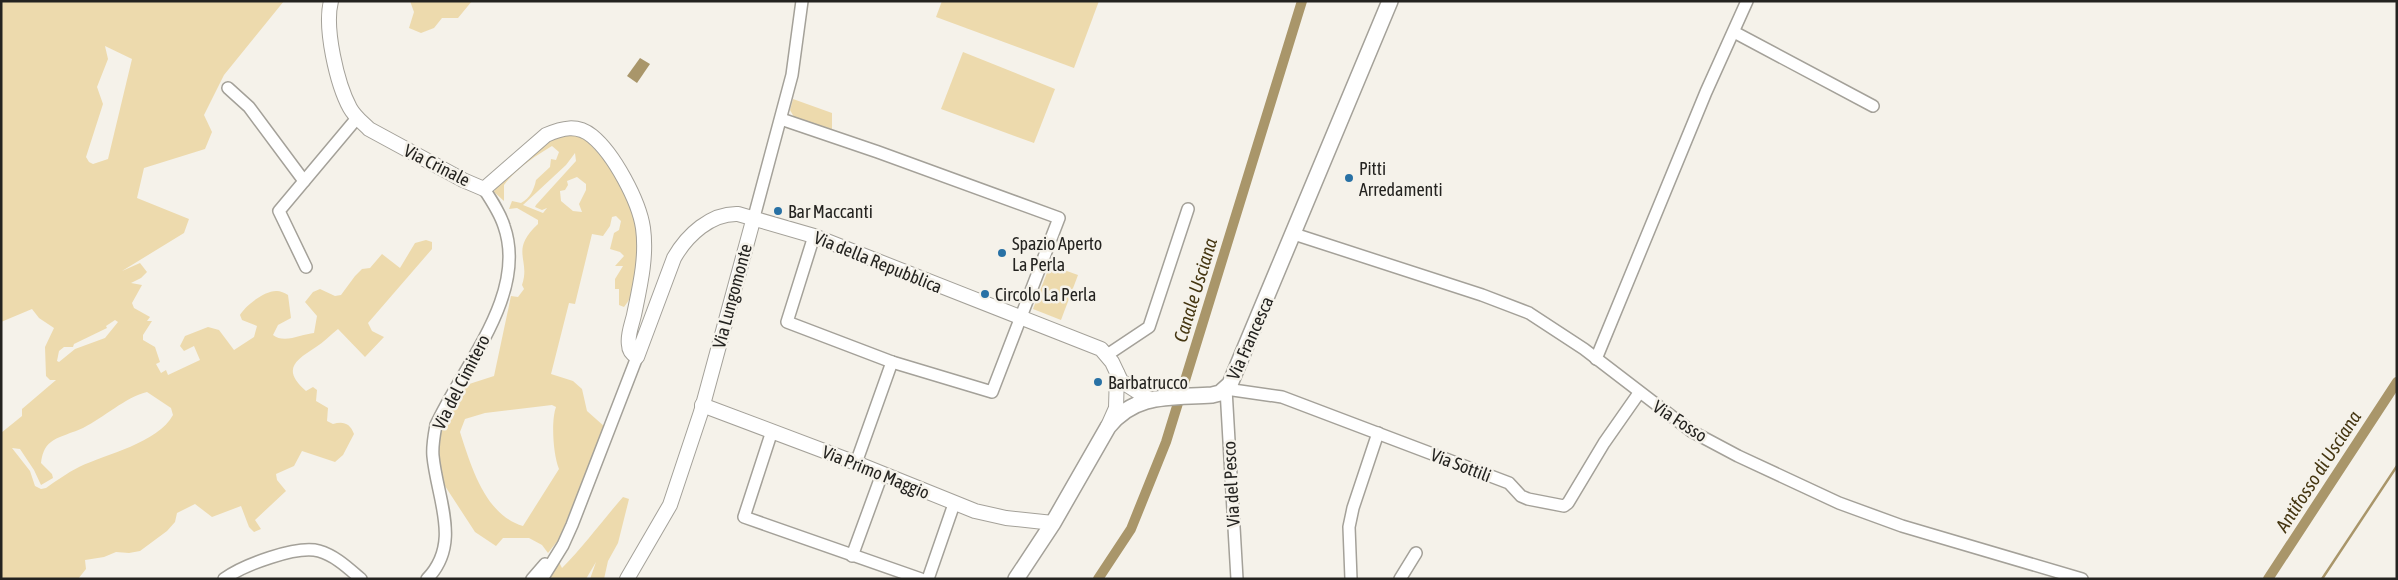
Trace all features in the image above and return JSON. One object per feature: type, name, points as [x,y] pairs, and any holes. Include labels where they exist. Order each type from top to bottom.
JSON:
[{"type":"main road","name":"Via Francesca","points":[[1016,579],[1053,523],[1108,427],[1117,416],[1131,406],[1149,399],[1212,395],[1226,389],[1236,374],[1390,1]]},
{"type":"street","name":"Via Crinale","points":[[331,1],[327,22],[329,38],[345,96],[357,118],[369,129],[463,180],[484,189],[546,134],[557,130],[574,127],[585,131],[600,144],[632,195],[641,215],[644,229],[642,278],[628,341],[632,353],[637,357]]},
{"type":"street","name":"Via Lungomonte","points":[[627,579],[670,505],[701,409],[792,75],[802,1]]},
{"type":"street","points":[[1596,359],[1706,92],[1747,1]]},
{"type":"street","points":[[1734,32],[1873,106]]},
{"type":"street","points":[[228,88],[249,107],[304,180]]},
{"type":"street","points":[[306,267],[279,211],[357,118]]},
{"type":"street","points":[[781,119],[1059,218],[992,392],[892,362],[787,322],[814,236]]},
{"type":"street","name":"Via del Cimitero","points":[[427,579],[438,567],[445,547],[446,530],[433,456],[436,425],[500,307],[508,276],[510,257],[504,226],[484,189]]},
{"type":"street","points":[[1131,406],[1129,397],[1118,380],[1107,355],[1149,327],[1188,210]]},
{"type":"street","name":"Via della Repubblica","points":[[542,579],[563,545],[599,458],[674,258],[683,243],[701,227],[719,216],[731,214],[754,217],[814,236],[918,279],[1101,349],[1107,355]]},
{"type":"street","name":"Via Fosso","points":[[1294,234],[1482,295],[1529,313],[1596,359],[1691,431],[1738,456],[1839,503],[1902,526],[2082,579]]},
{"type":"street","points":[[856,463],[892,362]]},
{"type":"street","points":[[1118,380],[1149,399]]},
{"type":"street","points":[[1108,427],[1116,408],[1118,380]]},
{"type":"street","name":"Via Sottili","points":[[1226,389],[1282,397],[1509,483],[1521,496],[1528,499],[1564,506],[1568,503],[1604,443],[1639,393]]},
{"type":"street","name":"Via del Pesco","points":[[1226,389],[1237,579]]},
{"type":"street","name":"Via Primo Maggio","points":[[701,409],[772,431],[856,463],[954,504],[990,515],[1053,523]]},
{"type":"street","points":[[772,431],[744,517],[921,579]]},
{"type":"street","points":[[1351,579],[1349,527],[1352,508],[1378,433]]},
{"type":"street","points":[[852,556],[882,474]]},
{"type":"street","points":[[928,579],[954,504]]},
{"type":"street","name":"Via della Repubblica","points":[[532,579],[563,545]]},
{"type":"street","points":[[224,579],[242,568],[280,556],[313,550],[332,556],[361,579]]},
{"type":"street","points":[[1400,579],[1416,553]]},
{"type":"shaded area","points":[[1,1],[284,1],[224,75],[204,115],[212,132],[205,149],[144,168],[137,198],[189,219],[184,233],[122,271],[140,263],[147,272],[141,278],[131,283],[142,285],[132,303],[134,308],[150,317],[147,321],[152,321],[143,335],[143,340],[155,347],[160,362],[156,364],[161,373],[166,370],[168,375],[200,360],[194,346],[184,351],[180,346],[185,336],[208,327],[219,330],[234,350],[254,337],[257,326],[242,320],[240,315],[256,299],[272,291],[280,291],[288,295],[291,318],[278,325],[273,335],[277,338],[288,339],[314,333],[317,316],[305,302],[313,292],[320,289],[335,296],[341,295],[362,269],[370,268],[382,254],[400,268],[415,243],[426,240],[432,242],[432,249],[368,323],[372,331],[384,337],[365,357],[338,329],[302,357],[294,366],[294,377],[299,384],[306,391],[313,387],[317,390],[316,401],[328,408],[327,421],[333,424],[346,424],[352,430],[354,434],[343,455],[335,462],[302,451],[294,466],[276,474],[277,480],[286,491],[255,520],[261,529],[254,532],[249,527],[241,506],[212,517],[195,504],[177,513],[175,522],[167,531],[140,551],[129,553],[116,552],[104,557],[85,560],[86,569],[78,579],[1,579],[1,433],[22,416],[22,409],[56,380],[50,380],[46,376],[45,347],[54,328],[39,318],[32,309],[1,322]],"holes":[[[105,46],[132,59],[108,159],[93,164],[86,157],[103,104],[97,87],[108,59]],[[115,320],[118,322],[105,338],[75,349],[59,362],[57,361],[59,351],[64,347],[73,347],[74,344],[107,328],[106,326]],[[147,392],[171,408],[173,415],[166,425],[156,433],[130,447],[79,467],[46,488],[41,489],[35,486],[30,471],[12,448],[20,449],[34,470],[41,485],[53,478],[52,474],[41,463],[44,451],[53,440],[83,428],[122,403]]]},
{"type":"shaded area","points":[[410,1],[472,1],[458,18],[442,18],[434,28],[421,33],[409,28],[414,12]]},
{"type":"shaded area","points":[[942,1],[1099,1],[1074,68],[936,17]]},
{"type":"shaded area","points":[[963,52],[1055,89],[1034,143],[941,109]]},
{"type":"shaded area","points":[[640,58],[650,64],[637,83],[627,76]]},
{"type":"shaded area","points":[[793,99],[832,113],[832,129],[794,117],[790,110]]},
{"type":"shaded area","points":[[555,135],[582,136],[596,150],[618,180],[633,212],[637,230],[636,279],[632,294],[624,307],[619,305],[619,289],[615,289],[615,279],[623,266],[615,266],[624,256],[620,252],[610,249],[614,233],[619,230],[621,221],[616,216],[612,217],[610,226],[603,236],[592,234],[575,304],[569,303],[551,374],[573,381],[582,389],[587,411],[605,427],[559,539],[548,553],[542,545],[529,538],[503,538],[496,546],[475,532],[445,486],[437,467],[438,431],[463,386],[494,376],[511,296],[518,297],[524,289],[522,285],[524,276],[523,248],[529,233],[538,224],[538,220],[517,208],[509,209],[512,201],[521,203],[527,199],[533,190],[536,180],[550,167],[551,159],[556,160],[559,152],[552,146],[520,168],[504,185],[504,201],[494,192],[496,186]],"holes":[[[575,153],[576,161],[536,205],[535,207],[542,210],[547,208],[543,213],[523,205],[566,165]],[[577,177],[586,184],[586,190],[579,204],[582,212],[573,211],[561,201],[560,191],[565,190],[568,185],[567,181]],[[552,405],[556,407],[553,438],[559,469],[523,526],[510,520],[489,500],[481,488],[464,445],[460,432],[465,419],[485,413]]]},
{"type":"shaded area","points":[[1050,265],[1078,275],[1061,320],[1033,309]]},
{"type":"shaded area","points":[[623,497],[629,499],[618,543],[608,561],[604,579],[590,579],[596,562],[586,579],[549,579],[559,562],[562,568]]},
{"type":"waterway","name":"Canale Usciana","points":[[1098,579],[1131,529],[1166,442],[1302,1]]},
{"type":"waterway","name":"Antifosso di Usciana","points":[[2268,579],[2397,382]]},
{"type":"waterway","points":[[2322,579],[2397,466]]},
{"type":"place","name":"Pitti Arredamenti","points":[[1349,178]]},
{"type":"place","name":"Bar Maccanti","points":[[778,211]]},
{"type":"place","name":"Spazio Aperto La Perla","points":[[1002,253]]},
{"type":"place","name":"Circolo La Perla","points":[[985,294]]},
{"type":"place","name":"Barbatrucco","points":[[1098,382]]}]
